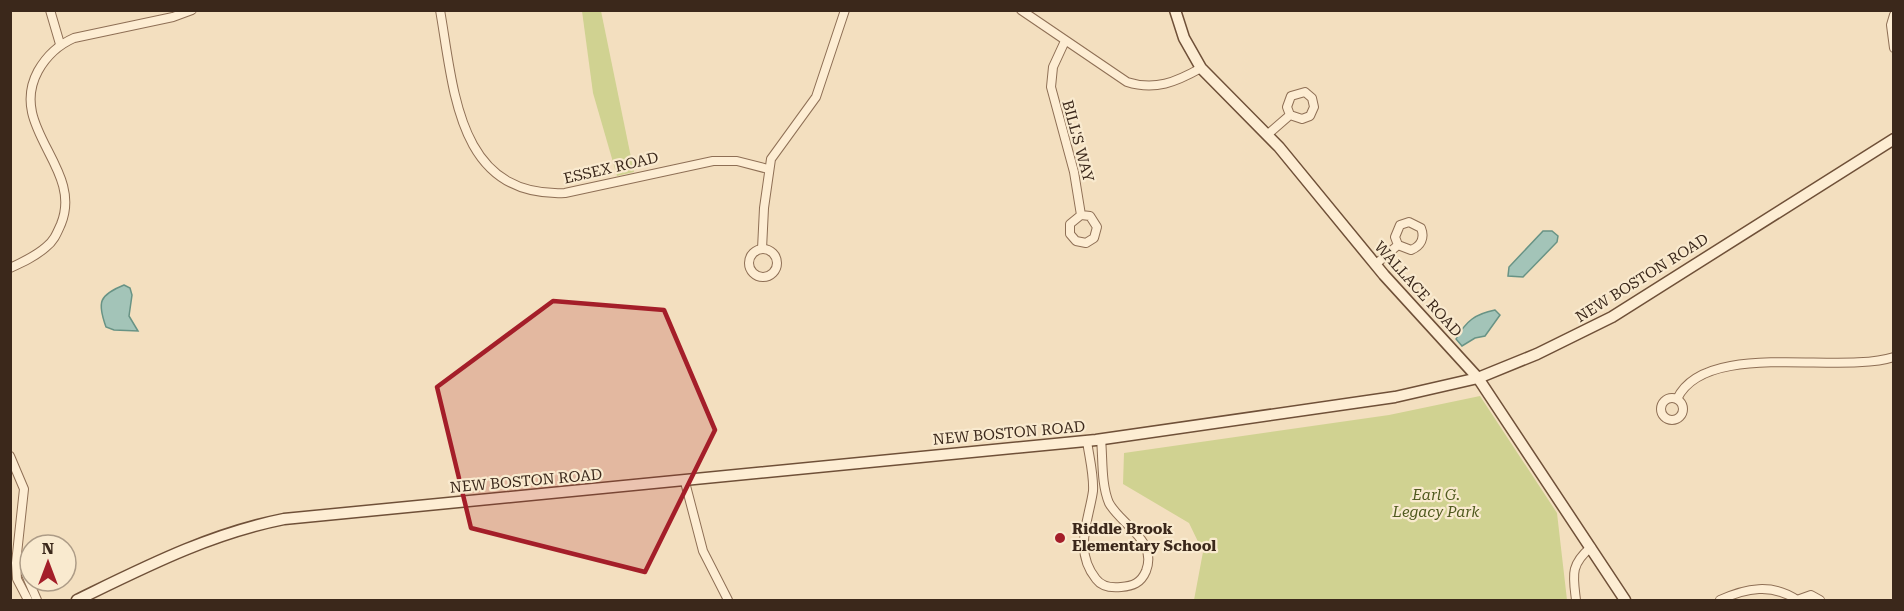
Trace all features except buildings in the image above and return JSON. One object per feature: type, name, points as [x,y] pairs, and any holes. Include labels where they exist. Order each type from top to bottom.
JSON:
[{"type":"street","points":[[50,10],[60,44]]},
{"type":"street","points":[[10,268],[45,248],[52,241],[63,219],[65,188],[34,127],[31,106],[36,75],[43,62],[60,44],[74,38],[173,17],[192,10]]},
{"type":"street","name":"ESSEX ROAD","points":[[440,10],[464,131],[471,145],[492,170],[518,186],[549,194],[565,193],[713,161],[737,161],[768,169]]},
{"type":"street","points":[[762,249],[768,169],[777,148],[806,115],[816,98],[845,10]]},
{"type":"street","points":[[1021,10],[1117,77],[1139,86],[1162,86],[1201,68]]},
{"type":"street","name":"WALLACE ROAD","points":[[1175,10],[1184,38],[1201,68],[1267,135],[1376,264],[1478,378],[1625,600]]},
{"type":"street","points":[[1893,15],[1891,25],[1893,48]]},
{"type":"street","name":"BILL'S WAY","points":[[1065,41],[1053,67],[1051,87],[1074,172],[1081,215]]},
{"type":"street","points":[[1267,135],[1290,115]]},
{"type":"street","name":"NEW BOSTON ROAD","points":[[77,600],[162,557],[214,537],[254,525],[352,512],[685,482],[1087,441],[1395,397],[1478,378],[1537,354],[1612,317],[1893,139]]},
{"type":"street","points":[[1376,264],[1398,245]]},
{"type":"street","points":[[1677,399],[1682,388],[1695,380],[1740,364],[1772,362],[1864,364],[1893,357]]},
{"type":"street","points":[[1087,441],[1093,484],[1085,522],[1087,561],[1092,573],[1101,584],[1115,587],[1131,586],[1142,579],[1148,563],[1148,555],[1136,532],[1109,501],[1101,439]]},
{"type":"street","points":[[10,456],[24,489],[20,533]]},
{"type":"street","points":[[685,482],[703,551],[728,600]]},
{"type":"street","points":[[1576,600],[1573,570],[1581,555],[1591,546]]},
{"type":"street","points":[[18,556],[18,581]]},
{"type":"street","points":[[1720,600],[1738,592],[1759,588],[1788,594],[1797,600],[1811,595],[1820,600]]},
{"type":"highlighted area","points":[[553,301],[664,310],[715,430],[645,572],[471,528],[437,387]]},
{"type":"green space","points":[[582,11],[601,11],[634,172],[617,176],[593,93]]},
{"type":"green space","name":"Earl G. Legacy Park","points":[[1480,396],[1557,513],[1567,600],[1194,600],[1203,552],[1189,523],[1123,484],[1124,453],[1389,415]]},
{"type":"water","points":[[1543,231],[1552,231],[1558,236],[1557,242],[1523,277],[1508,276],[1509,267]]},
{"type":"water","points":[[124,285],[130,288],[132,295],[129,316],[138,331],[114,330],[106,327],[103,318],[102,300],[109,292]]},
{"type":"water","points":[[1495,310],[1500,315],[1485,336],[1475,338],[1462,346],[1456,339],[1467,323],[1477,316]]},
{"type":"place","name":"Riddle Brook Elementary School","points":[[1060,538]]}]
